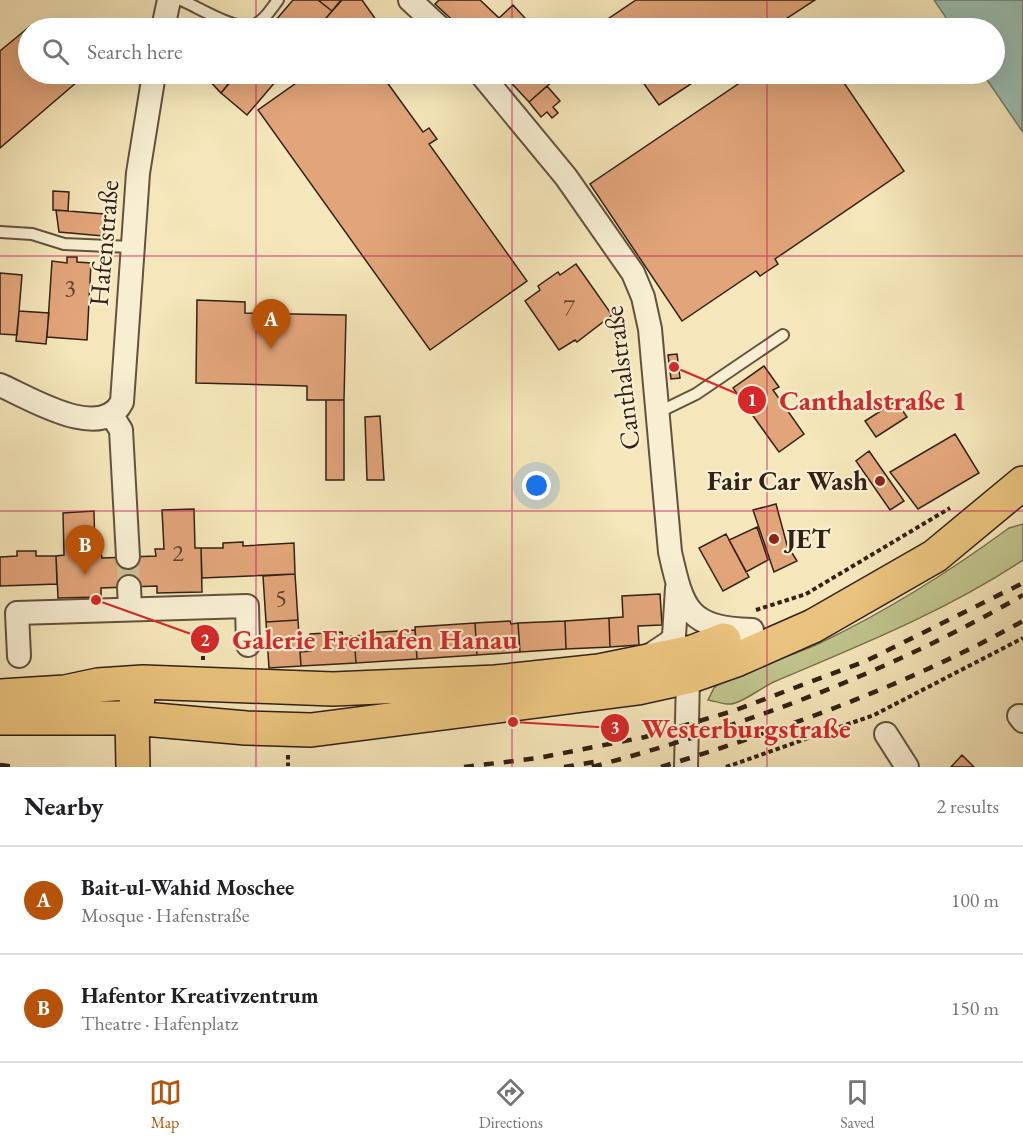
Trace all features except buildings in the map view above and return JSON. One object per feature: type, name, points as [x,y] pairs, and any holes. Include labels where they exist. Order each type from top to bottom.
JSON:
[{"type":"main road","points":[[0,696],[65,692],[98,685],[143,682],[333,689],[496,682],[598,671],[635,664],[690,665],[752,621],[887,564],[964,515],[1019,486]]},
{"type":"main road","points":[[0,718],[141,718],[246,728],[323,729],[638,688],[690,665],[768,647],[858,602],[935,556],[1019,486]]},
{"type":"main road","points":[[134,767],[141,718],[143,682]]},
{"type":"main road","points":[[141,718],[150,767]]},
{"type":"street","points":[[165,18],[169,0]]},
{"type":"street","points":[[410,0],[430,18]]},
{"type":"street","name":"Hafenstraße","points":[[111,414],[122,402],[131,247],[138,173],[152,84]]},
{"type":"street","name":"Canthalstraße","points":[[489,84],[566,177],[633,273],[648,311],[670,552],[677,584],[674,636],[658,652],[635,664]]},
{"type":"street","points":[[0,385],[70,416],[98,419],[111,414],[121,430],[128,557]]},
{"type":"street","name":"Canthalstraße","points":[[677,584],[692,612],[701,621],[724,629],[752,621]]},
{"type":"street","points":[[19,656],[17,613],[129,598],[247,606],[248,645]]},
{"type":"street","points":[[686,767],[690,665]]},
{"type":"street","points":[[886,734],[907,767]]},
{"type":"lane","points":[[181,0],[221,18]]},
{"type":"lane","points":[[263,18],[278,0]]},
{"type":"lane","points":[[0,232],[32,234],[64,244],[131,247]]},
{"type":"lane","points":[[657,413],[696,394],[783,335]]},
{"type":"path","points":[[752,621],[806,594],[960,501]]},
{"type":"path","points":[[192,624],[203,624],[204,666]]},
{"type":"path","points":[[726,767],[874,715],[1023,638]]},
{"type":"green space","points":[[1023,524],[1023,560],[964,595],[902,626],[771,683],[736,703],[726,704],[708,700],[714,688],[720,683],[809,648],[847,630],[918,590],[1009,528]]},
{"type":"shaded area","points":[[934,0],[1023,0],[1022,131],[990,84],[1005,84],[1005,18],[946,18]]},
{"type":"tunnel","points":[[128,557],[129,587]]},
{"type":"railway","points":[[464,767],[538,758],[645,737],[733,711],[866,661],[1023,583]]},
{"type":"railway","points":[[592,767],[704,734],[813,695],[920,649],[1023,595]]},
{"type":"railway","points":[[661,767],[801,721],[891,685],[980,644],[1023,621]]},
{"type":"railway","points":[[564,767],[600,761]]},
{"type":"railway","points":[[0,765],[17,767]]},
{"type":"place","name":"Bait-ul-Wahid Moschee","points":[[271,349]]},
{"type":"place","name":"Canthalstraße 1","points":[[674,367]]},
{"type":"place","name":"Fair Car Wash","points":[[880,481]]},
{"type":"place","name":"JET","points":[[774,539]]},
{"type":"place","name":"Hafentor Kreativzentrum","points":[[85,575]]},
{"type":"place","name":"Galerie Freihafen Hanau","points":[[96,600]]},
{"type":"place","name":"Westerburgstraße","points":[[513,722]]}]
